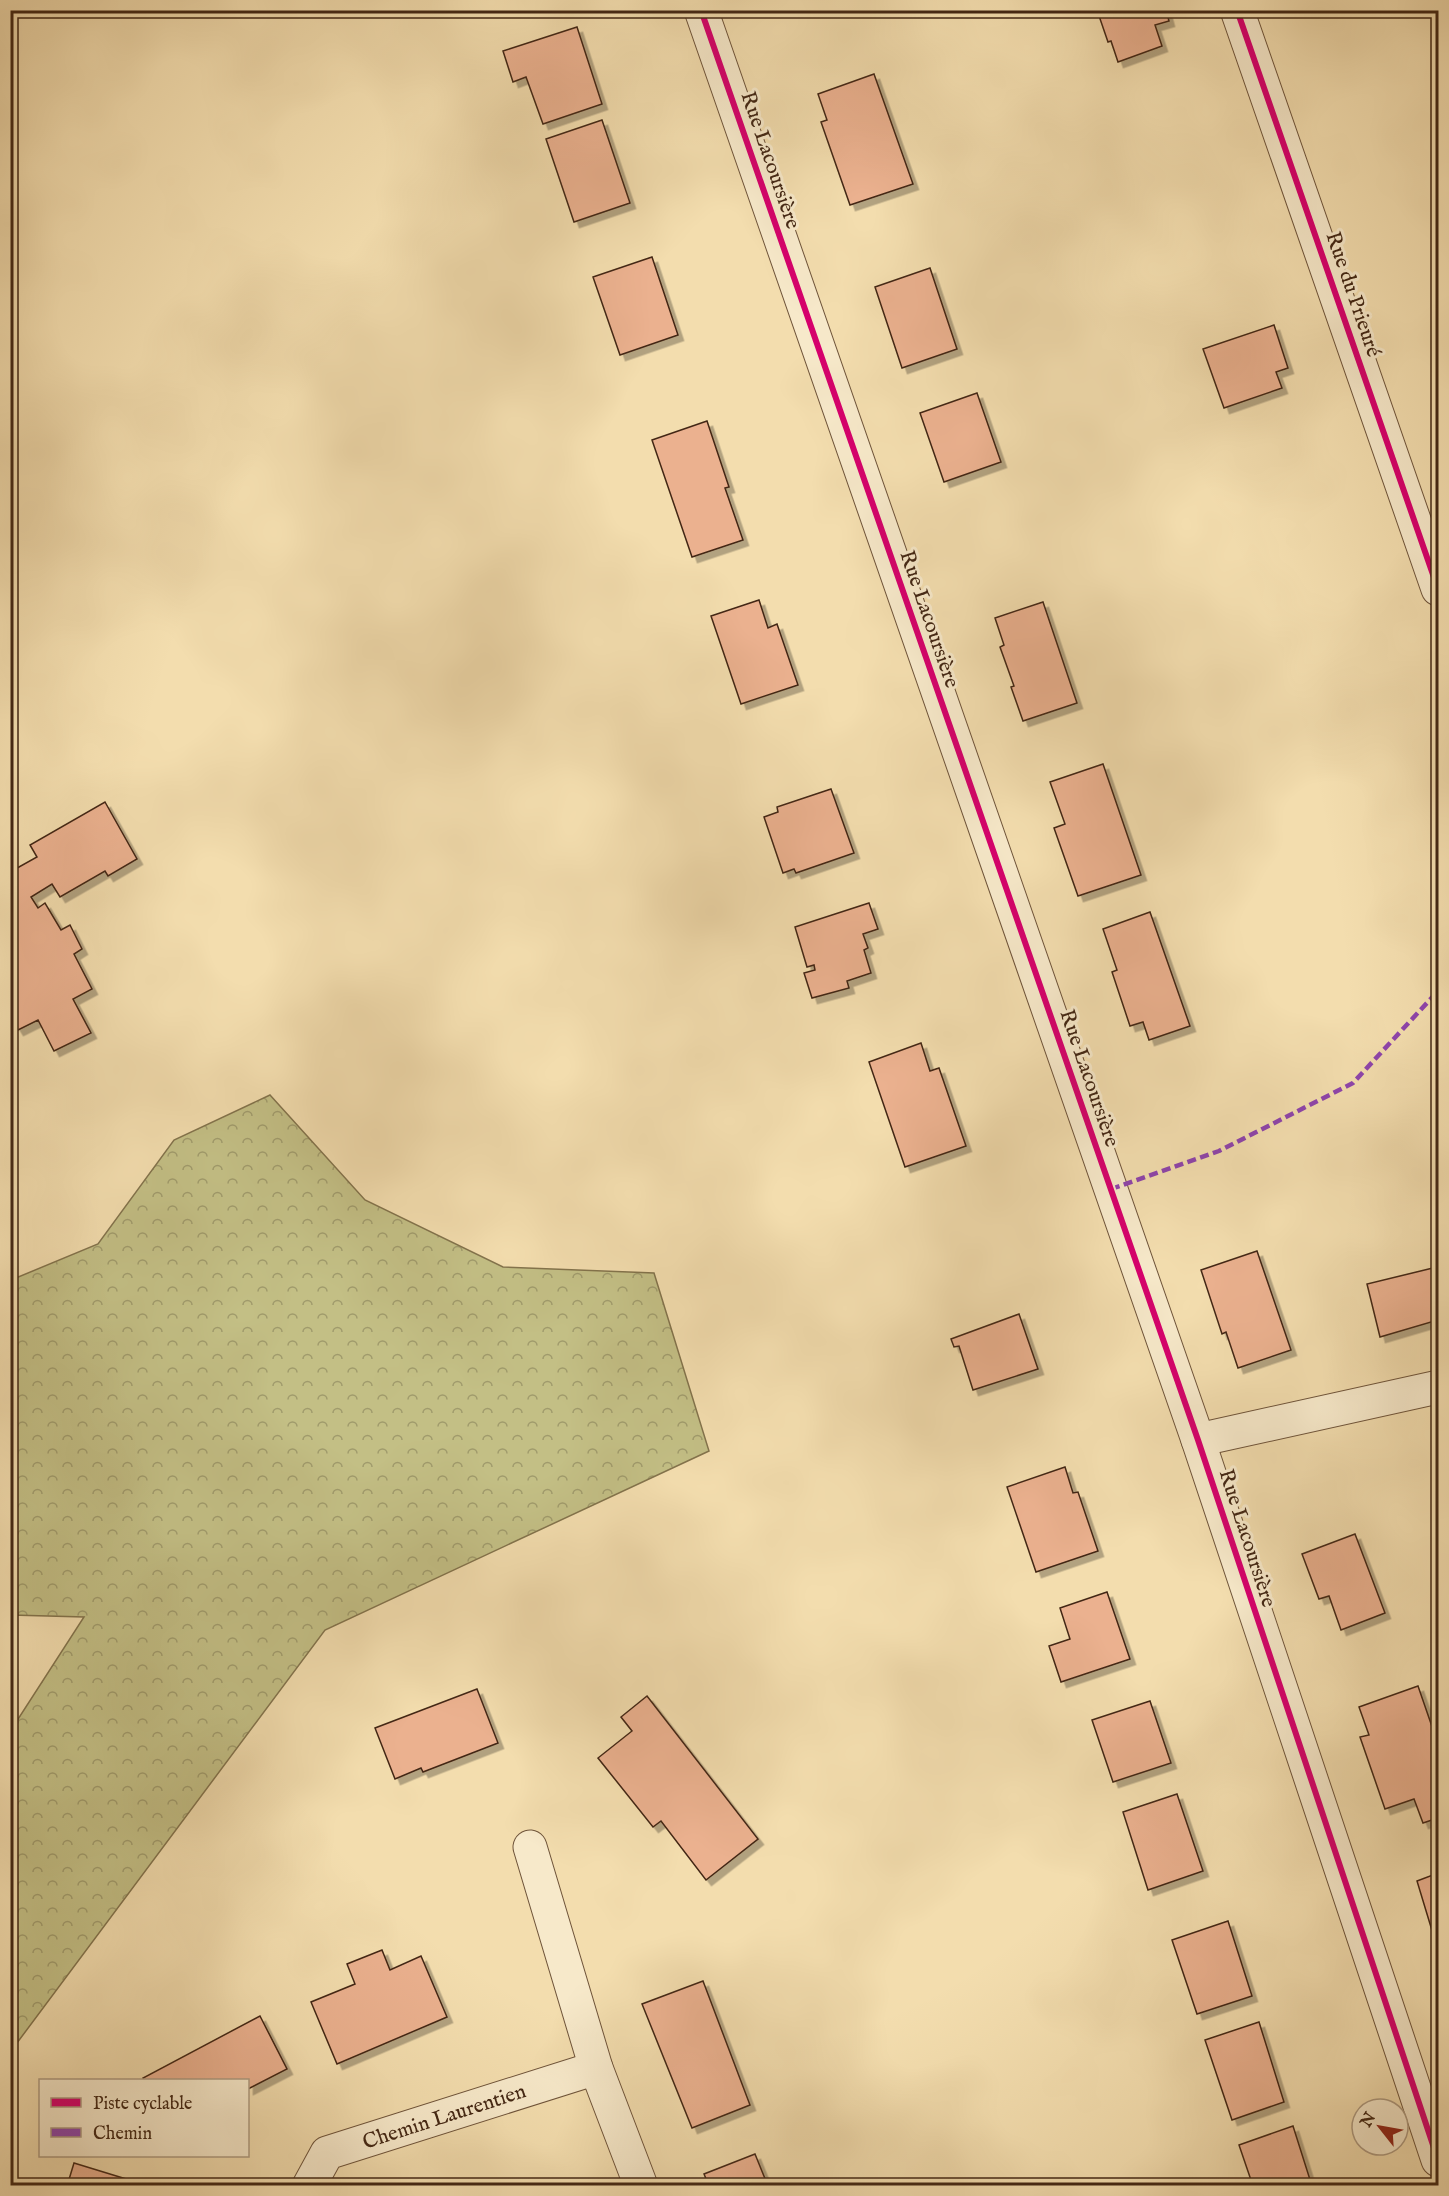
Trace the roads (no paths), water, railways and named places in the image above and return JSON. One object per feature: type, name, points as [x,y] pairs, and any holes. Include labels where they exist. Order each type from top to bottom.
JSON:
[{"type":"street","name":"Rue Lacoursière","points":[[701,10],[1198,1440],[1438,2160]]},
{"type":"street","name":"Rue du Prieuré","points":[[1238,10],[1438,589]]},
{"type":"street","points":[[1198,1440],[1438,1387]]},
{"type":"street","points":[[530,1847],[596,2068],[641,2186]]},
{"type":"street","name":"Chemin Laurentien","points":[[309,2186],[327,2153],[596,2068]]}]
